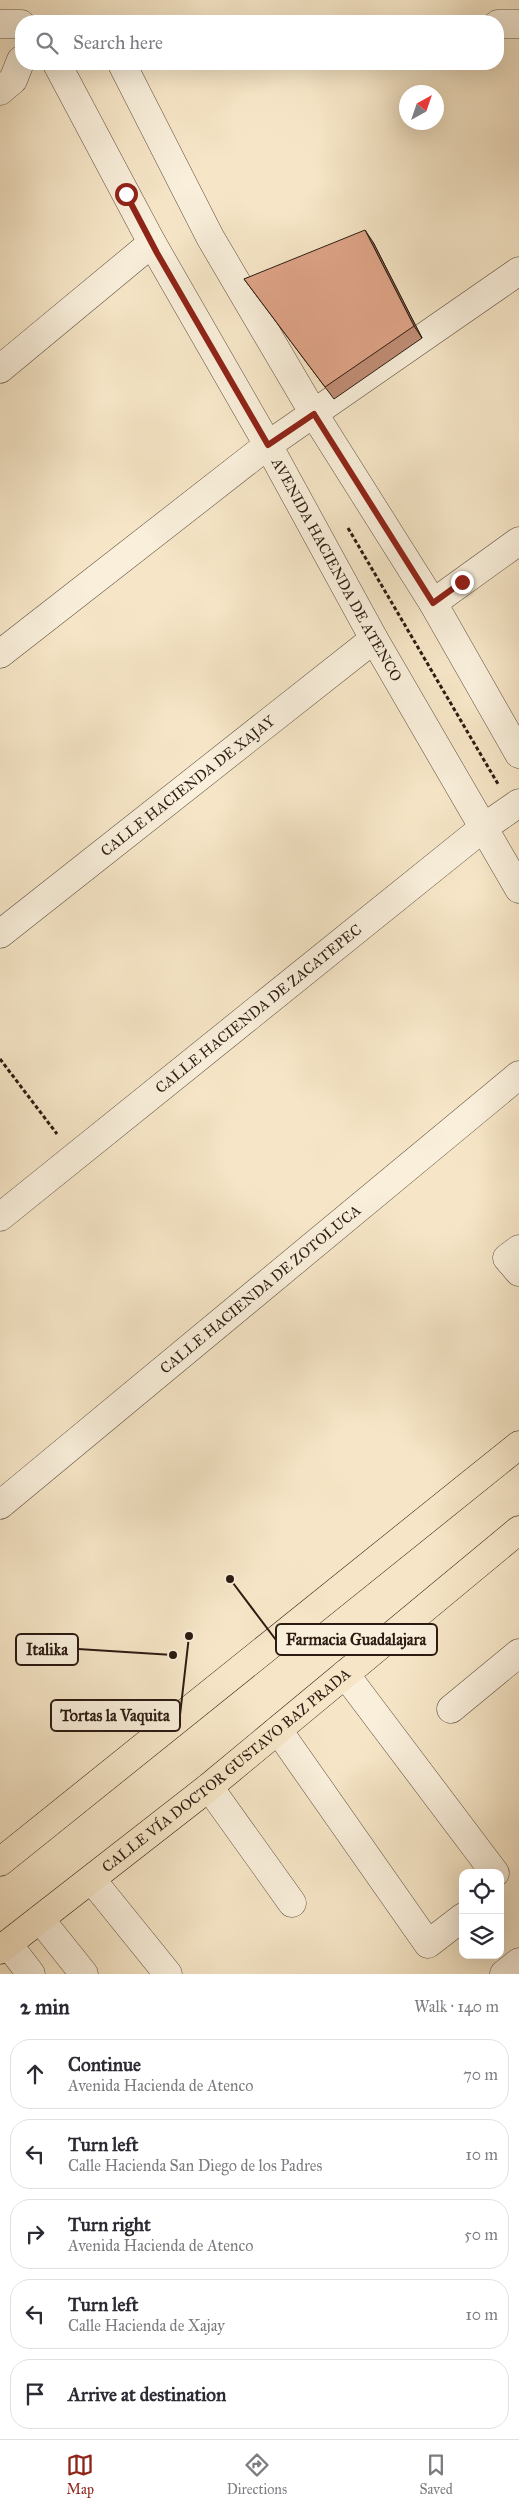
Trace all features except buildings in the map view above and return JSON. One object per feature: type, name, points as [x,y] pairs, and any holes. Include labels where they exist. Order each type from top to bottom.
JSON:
[{"type":"main road","points":[[0,1862],[519,1445]]},
{"type":"main road","name":"CALLE VÍA DOCTOR GUSTAVO BAZ PRADA","points":[[4,1947],[209,1787],[519,1530]]},
{"type":"street","points":[[0,24],[15,24]]},
{"type":"street","points":[[504,24],[519,24]]},
{"type":"street","points":[[0,91],[13,80],[17,70]]},
{"type":"street","name":"AVENIDA HACIENDA DE ATENCO","points":[[60,70],[152,244],[268,445],[374,639],[519,889]]},
{"type":"street","points":[[125,70],[210,237],[314,414],[433,603],[519,754]]},
{"type":"street","points":[[0,369],[152,244]]},
{"type":"street","points":[[0,654],[268,445],[519,271]]},
{"type":"street","points":[[433,603],[519,541]]},
{"type":"street","name":"CALLE HACIENDA DE XAJAY","points":[[0,934],[374,639]]},
{"type":"street","name":"CALLE HACIENDA DE ZACATEPEC","points":[[0,1216],[483,828],[519,803]]},
{"type":"street","name":"CALLE HACIENDA DE ZOTOLUCA","points":[[0,1504],[519,1075]]},
{"type":"street","points":[[519,1249],[507,1258],[519,1272]]},
{"type":"street","points":[[451,1709],[519,1653]]},
{"type":"street","points":[[345,1674],[492,1869]]},
{"type":"street","points":[[278,1730],[428,1944],[459,1920]]},
{"type":"street","points":[[209,1787],[292,1903]]},
{"type":"street","points":[[92,1880],[168,1974]]},
{"type":"street","points":[[40,1919],[84,1974]]},
{"type":"street","points":[[4,1947],[31,1974]]},
{"type":"street","points":[[504,1974],[519,1962]]},
{"type":"path","points":[[0,1059],[73,1158]]},
{"type":"place","name":"Farmacia Guadalajara","points":[[230,1579]]},
{"type":"place","name":"Tortas la Vaquita","points":[[189,1636]]},
{"type":"place","name":"Italika","points":[[173,1655]]},
{"type":"route","points":[[126,194],[157,253],[268,445],[314,414],[433,603],[462,582]]}]
